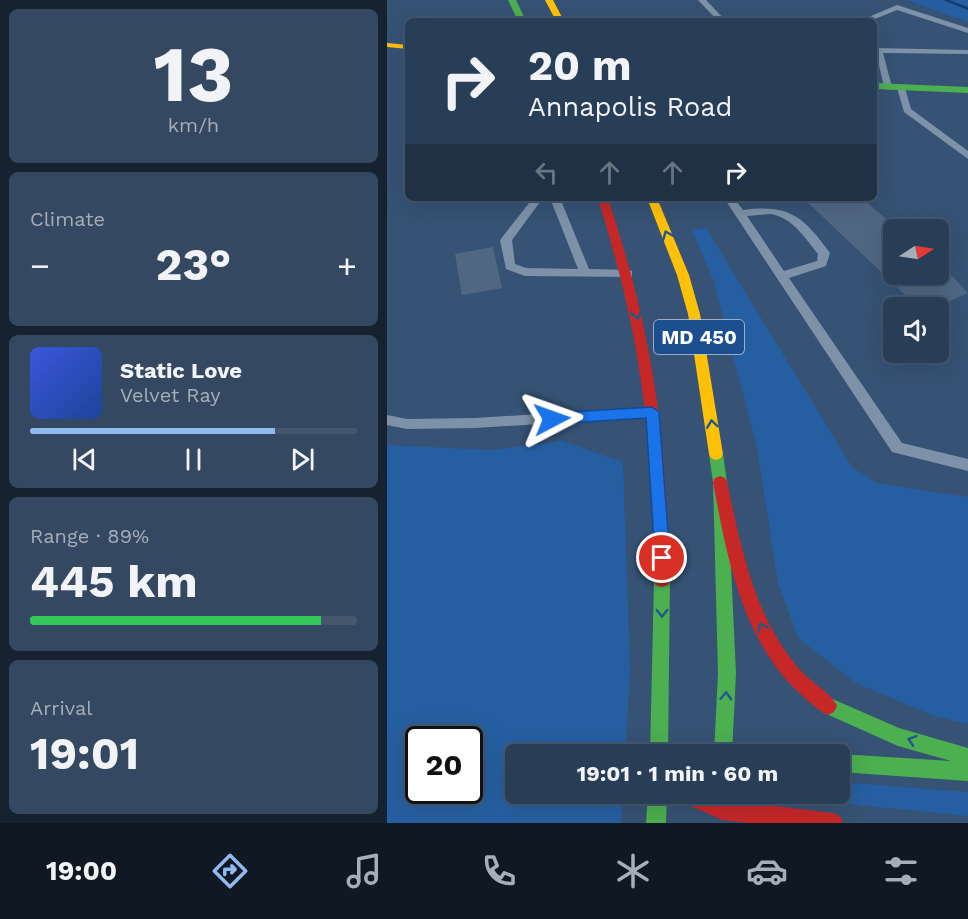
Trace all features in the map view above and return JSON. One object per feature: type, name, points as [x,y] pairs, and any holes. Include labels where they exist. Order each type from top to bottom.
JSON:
[{"type":"main road","points":[[512,0],[521,18]]},
{"type":"main road","points":[[549,0],[558,18]]},
{"type":"main road","points":[[387,45],[405,47]]},
{"type":"main road","points":[[888,87],[968,90]]},
{"type":"main road","name":"MD 450","points":[[604,201],[628,274],[644,345],[652,412],[662,558],[659,744]]},
{"type":"main road","name":"MD 450","points":[[653,201],[683,275],[694,314],[720,482],[727,673],[723,744]]},
{"type":"main road","points":[[720,482],[729,528],[745,586],[774,651],[792,676],[812,695],[847,716],[968,757]]},
{"type":"main road","points":[[850,764],[968,772]]},
{"type":"main road","points":[[656,823],[657,804]]},
{"type":"main road","points":[[702,804],[722,817],[833,823]]},
{"type":"lane","points":[[702,0],[719,18]]},
{"type":"lane","points":[[870,18],[897,7],[968,32]]},
{"type":"lane","points":[[877,50],[968,52]]},
{"type":"lane","points":[[877,53],[888,87],[907,110],[968,156]]},
{"type":"lane","points":[[536,201],[506,240],[510,266],[525,272],[628,274]]},
{"type":"lane","points":[[556,201],[585,273]]},
{"type":"lane","points":[[731,201],[897,448],[968,465]]},
{"type":"lane","points":[[740,214],[769,209],[780,210],[790,216],[824,253],[822,263],[816,267],[781,276]]},
{"type":"lane","points":[[387,420],[407,424],[475,423],[652,412]]},
{"type":"shaded area","points":[[907,0],[968,0],[968,22]]},
{"type":"shaded area","points":[[706,228],[852,467],[877,483],[968,497],[968,724],[934,716],[856,683],[798,638],[778,583],[757,447],[713,279],[692,230]]},
{"type":"shaded area","points":[[562,441],[623,462],[630,672],[626,744],[505,744],[505,804],[622,804],[621,823],[387,823],[387,445],[490,450]]},
{"type":"shaded area","points":[[850,783],[968,792],[968,816],[849,804]]},
{"type":"building","points":[[806,201],[865,201],[886,219],[883,219],[883,274]]},
{"type":"building","points":[[493,247],[502,288],[462,295],[455,254]]},
{"type":"building","points":[[950,274],[968,293],[949,301],[949,297],[907,297],[895,285],[949,285]]},
{"type":"waterway","points":[[945,0],[968,9]]},
{"type":"traffic: fast","points":[[512,0],[521,18]]},
{"type":"traffic: fast","points":[[877,86],[968,90]]},
{"type":"traffic: fast","points":[[716,454],[720,482],[727,673],[723,744]]},
{"type":"traffic: fast","points":[[659,744],[662,580]]},
{"type":"traffic: fast","points":[[828,706],[898,737],[968,757]]},
{"type":"traffic: fast","points":[[850,764],[968,772]]},
{"type":"traffic: fast","points":[[656,823],[657,804]]},
{"type":"traffic: slow","points":[[549,0],[558,18]]},
{"type":"traffic: slow","points":[[387,45],[405,47]]},
{"type":"traffic: slow","points":[[653,201],[683,275],[694,314],[716,454]]},
{"type":"traffic: jam","points":[[604,201],[630,293],[648,386],[658,481],[662,580]]},
{"type":"traffic: jam","points":[[720,482],[742,576],[765,634],[781,661],[802,685],[828,706]]},
{"type":"traffic: jam","points":[[709,804],[722,810],[833,823]]},
{"type":"route","points":[[552,419],[652,412],[662,558]]}]
